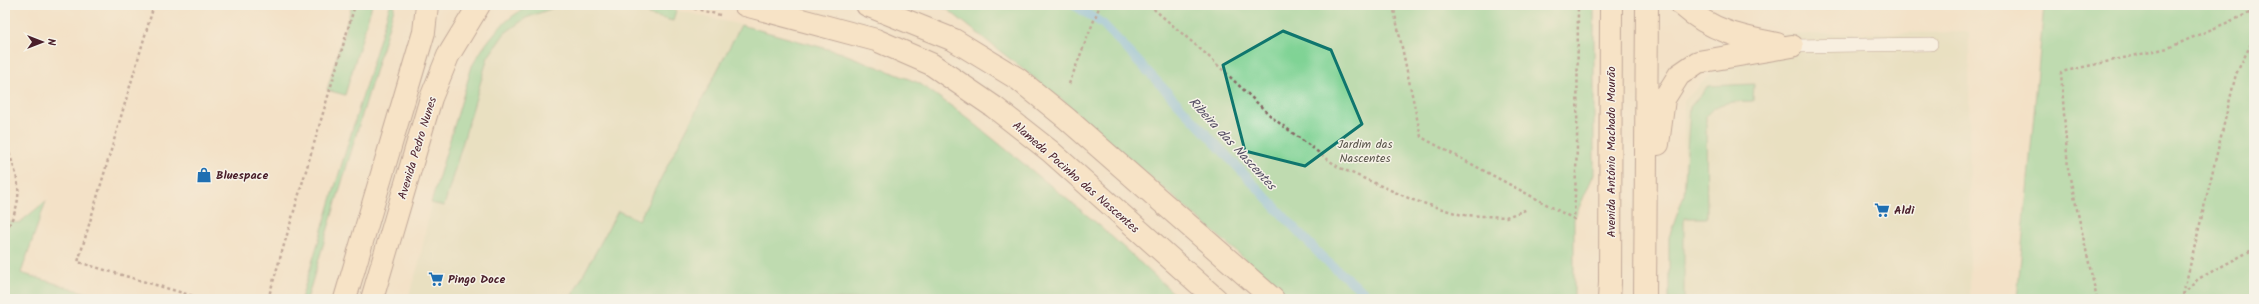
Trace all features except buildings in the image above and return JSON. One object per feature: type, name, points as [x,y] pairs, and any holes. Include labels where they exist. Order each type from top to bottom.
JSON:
[{"type":"main road","points":[[345,299],[424,32],[427,5]]},
{"type":"main road","name":"Avenida Pedro Nunes","points":[[372,299],[431,98],[448,56],[479,5]]},
{"type":"main road","name":"Alameda Pocinho das Nascentes","points":[[746,5],[876,40],[931,64],[994,107],[1050,151],[1216,299]]},
{"type":"main road","points":[[867,5],[954,40],[1018,80],[1066,118],[1273,299]]},
{"type":"main road","name":"Avenida António Machado Mourão","points":[[1609,299],[1611,5]]},
{"type":"main road","points":[[1645,299],[1646,5]]},
{"type":"main road","points":[[1682,5],[1701,21],[1734,36],[1792,46]]},
{"type":"main road","points":[[1646,228],[1664,99],[1679,75],[1698,62],[1792,46]]},
{"type":"lane","points":[[1792,46],[1931,44]]},
{"type":"path","points":[[154,5],[78,262],[202,299]]},
{"type":"path","points":[[268,299],[355,5]]},
{"type":"path","points":[[1149,5],[1206,54],[1274,119],[1338,167],[1413,200],[1462,215],[1506,217],[1528,209]]},
{"type":"path","points":[[1393,5],[1421,137],[1574,219],[1577,147],[1578,5]]},
{"type":"path","points":[[1068,86],[1087,35],[1100,6]]},
{"type":"path","points":[[688,7],[722,16]]},
{"type":"path","points":[[2097,299],[2068,169],[2061,72],[2168,48],[2254,11]]},
{"type":"path","points":[[2183,295],[2236,74],[2254,38]]},
{"type":"path","points":[[5,142],[19,179],[16,214],[5,232]]},
{"type":"path","points":[[2179,299],[2198,278],[2254,249]]},
{"type":"highlighted area","points":[[1283,31],[1331,50],[1362,124],[1305,166],[1245,151],[1223,65]]},
{"type":"shaded area","points":[[532,5],[654,5],[741,25],[600,299],[408,299],[420,259],[431,203],[472,66],[482,48],[499,26],[519,11]]},
{"type":"shaded area","points":[[1969,32],[1970,299],[1684,299],[1684,101],[1750,35]]},
{"type":"green space","points":[[352,5],[372,5],[345,95],[327,90]]},
{"type":"green space","points":[[390,5],[395,5],[307,299],[301,299]]},
{"type":"green space","points":[[532,5],[561,5],[526,18],[505,33],[488,57],[444,206],[431,203],[472,66],[497,30],[513,16]]},
{"type":"green space","points":[[626,5],[654,5],[676,10],[673,21],[648,15],[649,11]]},
{"type":"green space","name":"Jardim das Nascentes","points":[[935,5],[1594,5],[1594,174],[1574,219],[1574,299],[1291,299],[1063,101],[947,9]]},
{"type":"green space","points":[[2044,5],[2254,5],[2254,299],[2017,299]]},
{"type":"green space","points":[[741,25],[842,53],[919,83],[965,116],[1099,225],[1180,299],[570,299],[618,211],[639,220]]},
{"type":"green space","points":[[1754,84],[1753,101],[1721,104],[1706,116],[1707,218],[1684,218],[1684,299],[1669,299],[1669,237],[1684,195],[1690,107],[1708,86]]},
{"type":"green space","points":[[46,201],[21,273],[106,299],[5,299],[5,221],[19,223]]},
{"type":"waterway","name":"Ribeira das Nascentes","points":[[1074,5],[1103,24],[1324,259],[1372,299]]},
{"type":"place","name":"Bluespace","points":[[204,175]]},
{"type":"place","name":"Aldi","points":[[1882,210]]},
{"type":"place","name":"Pingo Doce","points":[[436,279]]}]
